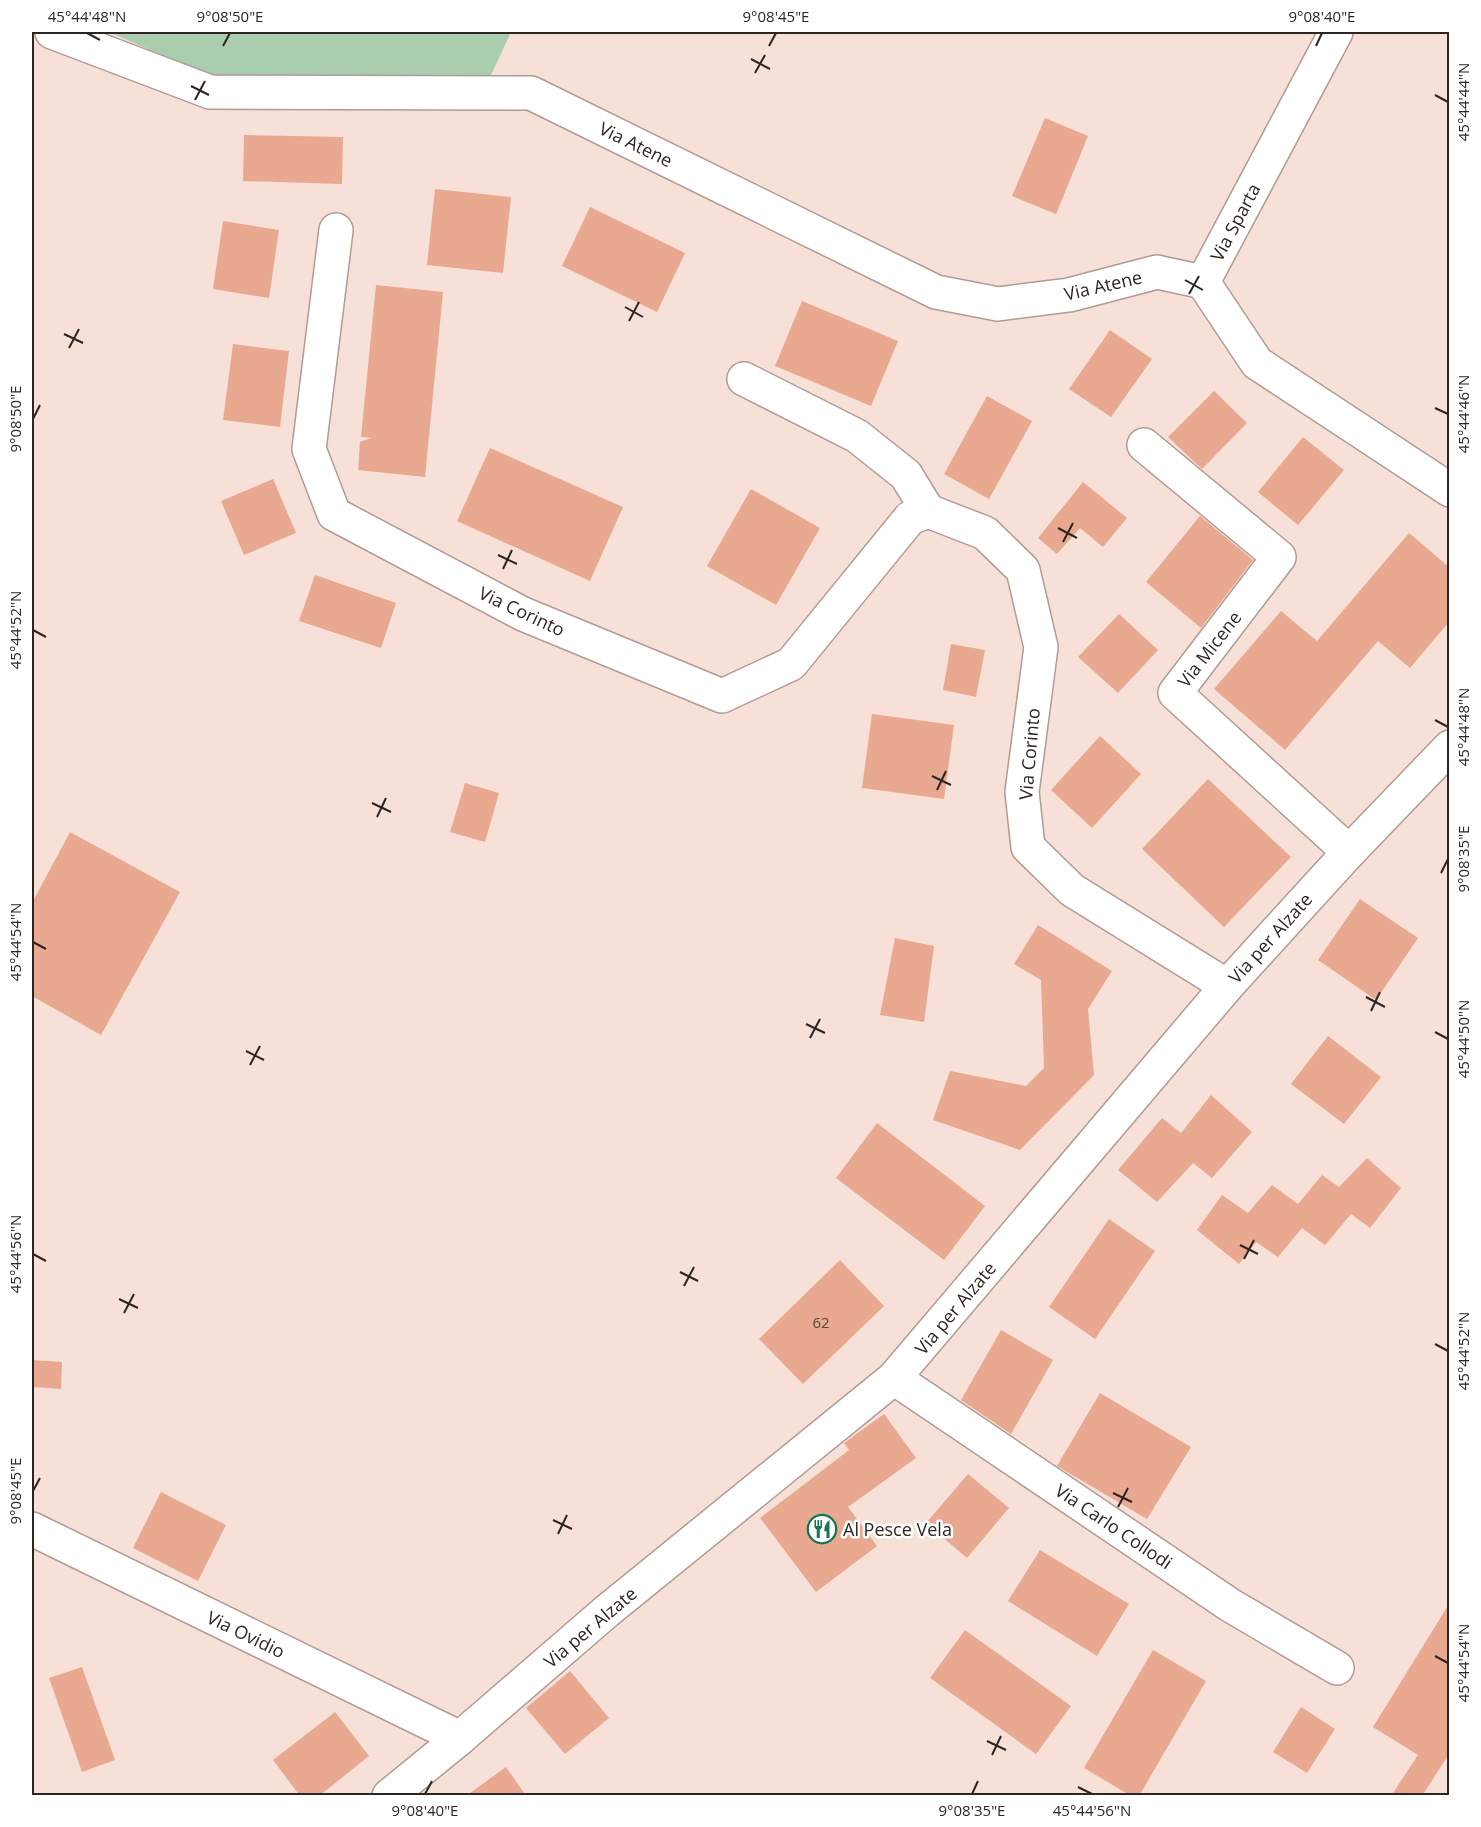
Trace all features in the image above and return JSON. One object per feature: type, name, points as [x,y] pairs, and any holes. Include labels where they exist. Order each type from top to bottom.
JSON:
[{"type":"street","name":"Via Atene","points":[[52,32],[210,92],[531,93],[936,292],[998,303],[1069,295],[1157,272],[1203,282]]},
{"type":"street","name":"Via Sparta","points":[[1336,32],[1203,282],[1257,363],[1449,490]]},
{"type":"street","name":"Via Corinto","points":[[336,230],[309,449],[334,514],[523,614],[722,696],[791,664],[910,518],[928,511],[985,533],[1023,570],[1041,647],[1022,792],[1028,847],[1072,890],[1227,986]]},
{"type":"street","points":[[744,379],[857,436],[906,475],[928,511]]},
{"type":"street","name":"Via Micene","points":[[1144,445],[1280,557],[1175,693],[1349,852]]},
{"type":"street","name":"Via per Alzate","points":[[389,1796],[607,1611],[894,1378],[1227,986],[1349,852],[1449,747]]},
{"type":"street","name":"Via Carlo Collodi","points":[[894,1378],[1230,1605],[1337,1668]]},
{"type":"street","name":"Via Ovidio","points":[[32,1528],[460,1738]]},
{"type":"green space","points":[[109,32],[511,32],[491,75],[226,83]]},
{"type":"building","points":[[1045,118],[1088,136],[1056,214],[1012,196]]},
{"type":"building","points":[[244,135],[343,137],[342,184],[243,181]]},
{"type":"building","points":[[435,189],[511,197],[503,273],[427,265]]},
{"type":"building","points":[[590,207],[685,253],[657,312],[562,266]]},
{"type":"building","points":[[223,221],[279,230],[269,298],[213,289]]},
{"type":"building","points":[[376,285],[443,292],[425,477],[358,470],[360,442],[371,438],[361,437]]},
{"type":"building","points":[[802,301],[898,341],[871,406],[775,366]]},
{"type":"building","points":[[1110,330],[1152,359],[1111,417],[1069,389]]},
{"type":"building","points":[[233,344],[289,351],[280,427],[223,420]]},
{"type":"building","points":[[1214,391],[1247,423],[1202,469],[1168,437]]},
{"type":"building","points":[[987,396],[1032,421],[989,499],[944,474]]},
{"type":"building","points":[[1303,437],[1344,470],[1298,525],[1258,492]]},
{"type":"building","points":[[490,448],[623,507],[590,581],[457,521]]},
{"type":"building","points":[[273,479],[296,533],[244,555],[221,501]]},
{"type":"building","points":[[1083,482],[1127,518],[1103,547],[1080,528],[1057,554],[1038,538]]},
{"type":"building","points":[[751,489],[820,528],[776,605],[707,566]]},
{"type":"building","points":[[1200,516],[1253,560],[1201,628],[1146,582]]},
{"type":"building","points":[[1409,533],[1449,567],[1449,622],[1410,668],[1378,641],[1285,750],[1214,689],[1281,611],[1317,641]]},
{"type":"building","points":[[315,575],[396,603],[381,648],[299,621]]},
{"type":"building","points":[[1119,614],[1158,650],[1118,693],[1078,657]]},
{"type":"building","points":[[951,644],[985,650],[976,697],[943,690]]},
{"type":"building","points":[[872,714],[954,725],[944,799],[862,788]]},
{"type":"building","points":[[1100,736],[1141,774],[1092,828],[1051,790]]},
{"type":"building","points":[[1208,779],[1291,857],[1224,927],[1142,849]]},
{"type":"building","points":[[465,783],[499,793],[485,842],[450,832]]},
{"type":"building","points":[[70,832],[180,892],[101,1035],[32,996],[32,903]]},
{"type":"building","points":[[1360,899],[1418,938],[1376,1000],[1318,960]]},
{"type":"building","points":[[1038,925],[1112,971],[1088,1009],[1094,1075],[1020,1150],[933,1120],[950,1071],[1026,1086],[1044,1068],[1041,980],[1014,964]]},
{"type":"building","points":[[895,938],[934,946],[924,1022],[880,1015]]},
{"type":"building","points":[[1328,1036],[1381,1077],[1344,1124],[1291,1084]]},
{"type":"building","points":[[1211,1095],[1252,1132],[1212,1178],[1193,1163],[1157,1202],[1118,1170],[1162,1118],[1181,1133]]},
{"type":"building","points":[[877,1123],[985,1206],[944,1260],[836,1178]]},
{"type":"building","points":[[1367,1158],[1401,1188],[1370,1228],[1351,1214],[1325,1245],[1302,1228],[1278,1257],[1256,1242],[1239,1264],[1197,1230],[1222,1195],[1248,1213],[1272,1185],[1298,1204],[1322,1175],[1339,1187]]},
{"type":"building","points":[[1109,1219],[1155,1251],[1095,1339],[1049,1307]]},
{"type":"building","points":[[840,1260],[884,1306],[803,1384],[759,1339]]},
{"type":"building","points":[[1001,1330],[1053,1360],[1011,1434],[961,1400]]},
{"type":"building","points":[[32,1360],[62,1362],[61,1389],[32,1387]]},
{"type":"building","points":[[1100,1393],[1191,1447],[1147,1519],[1057,1466]]},
{"type":"building","points":[[884,1414],[916,1458],[848,1507],[877,1546],[816,1592],[760,1518],[849,1450],[844,1443]]},
{"type":"building","points":[[968,1474],[1009,1508],[967,1558],[926,1523]]},
{"type":"building","points":[[161,1492],[226,1525],[198,1581],[133,1548]]},
{"type":"building","points":[[1040,1550],[1129,1604],[1097,1656],[1008,1601]]},
{"type":"building","points":[[1449,1604],[1449,1754],[1422,1796],[1391,1796],[1418,1755],[1373,1727]]},
{"type":"building","points":[[965,1630],[1071,1706],[1036,1754],[930,1678]]},
{"type":"building","points":[[1153,1650],[1206,1681],[1139,1796],[1131,1796],[1084,1768]]},
{"type":"building","points":[[82,1667],[115,1760],[82,1772],[49,1678]]},
{"type":"building","points":[[570,1671],[609,1718],[565,1754],[526,1708]]},
{"type":"building","points":[[1301,1707],[1335,1729],[1307,1773],[1273,1752]]},
{"type":"building","points":[[335,1712],[369,1756],[319,1796],[300,1796],[273,1760]]},
{"type":"building","points":[[506,1767],[526,1796],[466,1796]]},
{"type":"place","name":"Al Pesce Vela","points":[[822,1529]]}]
